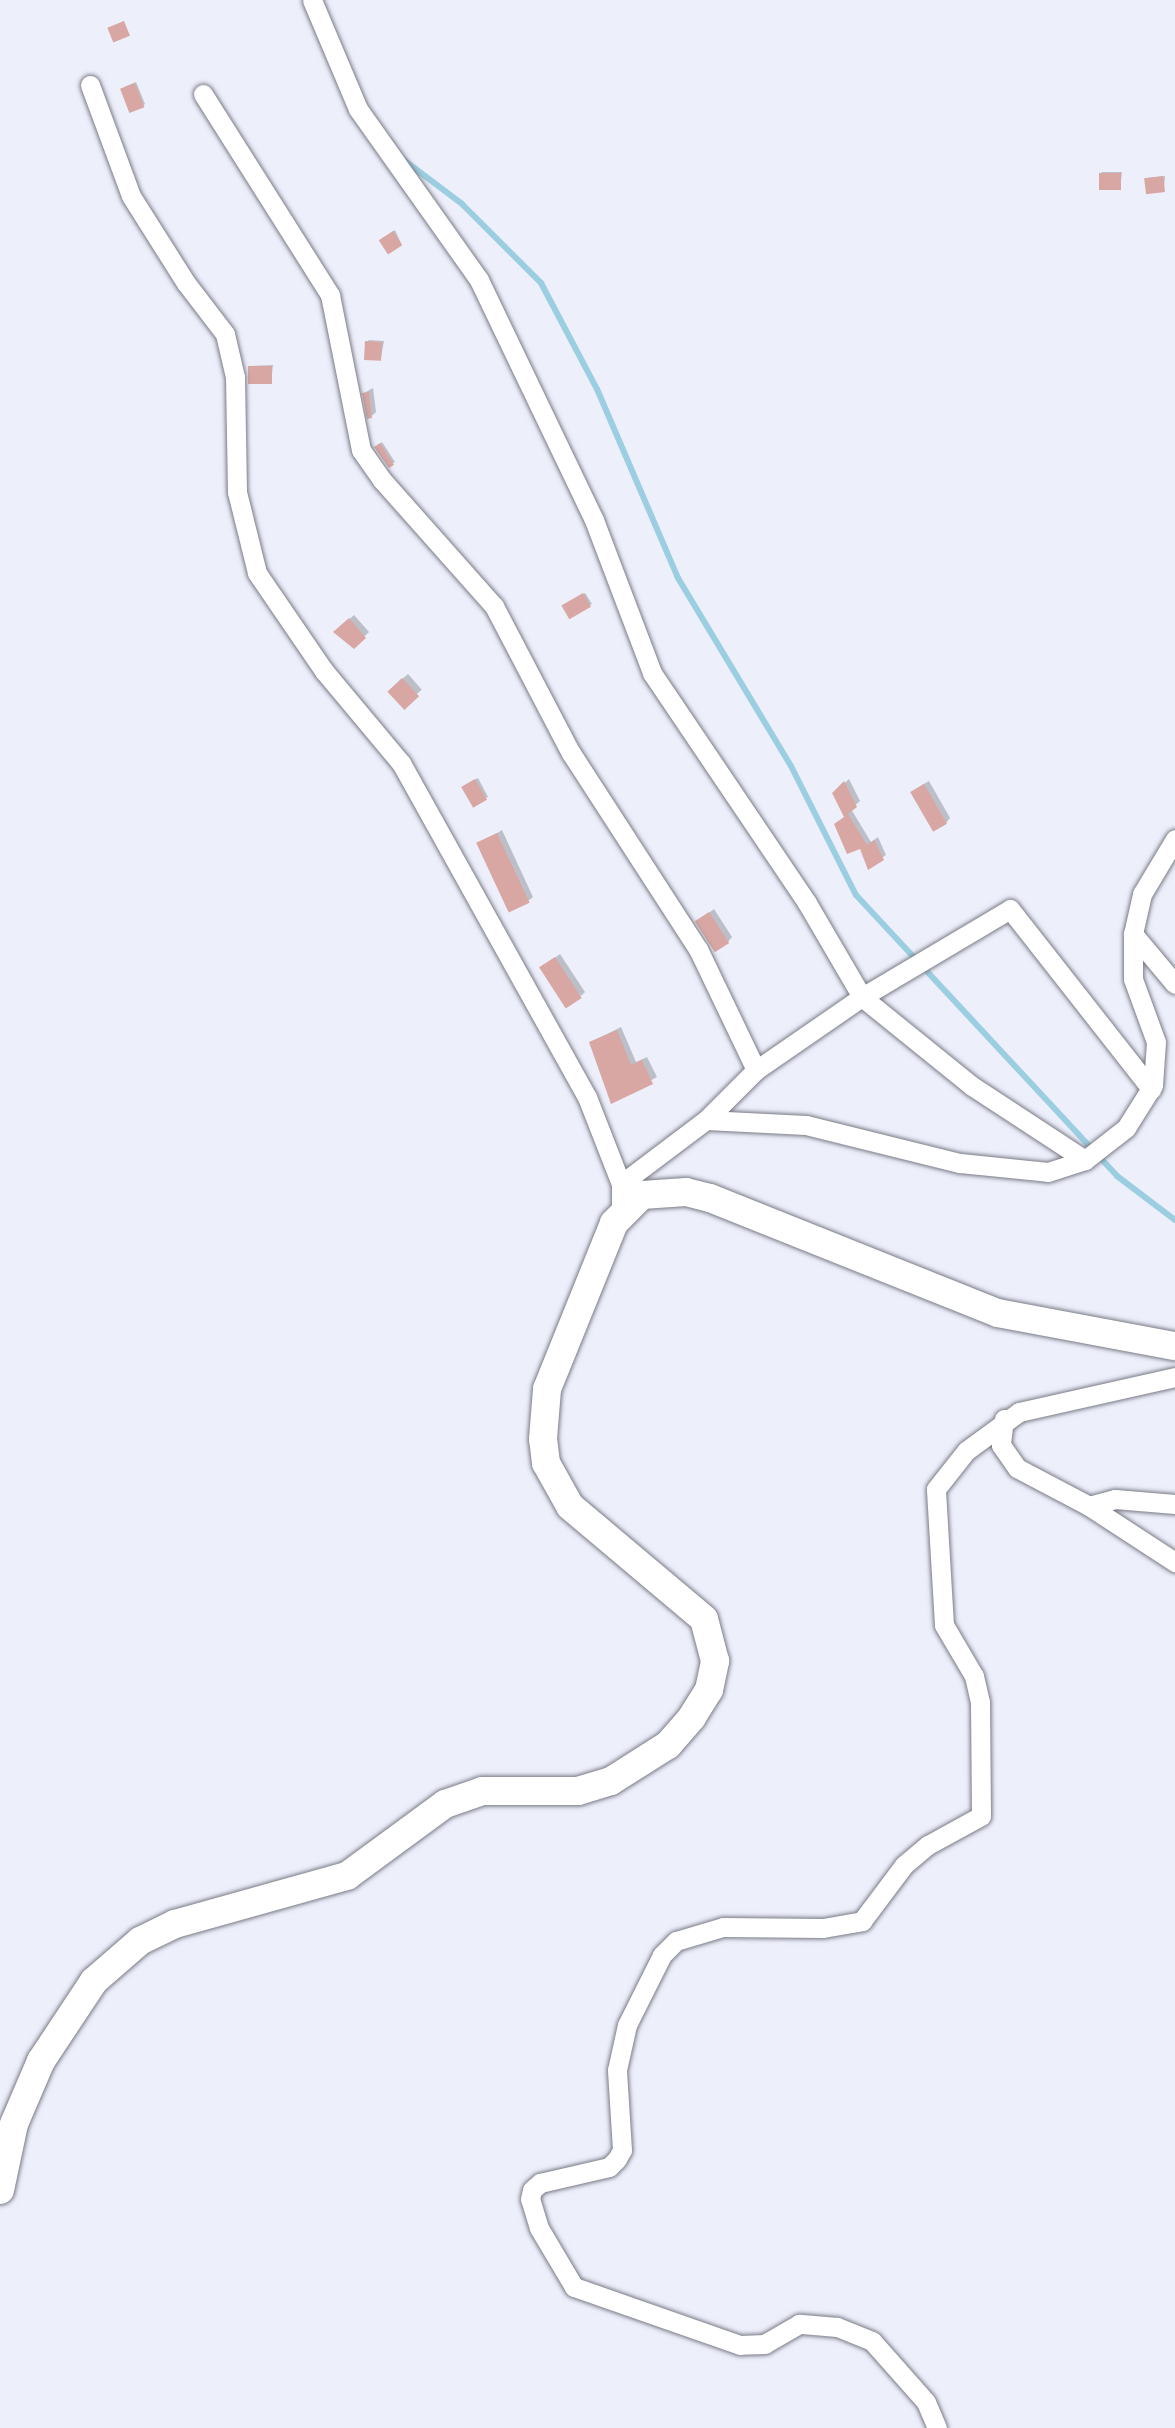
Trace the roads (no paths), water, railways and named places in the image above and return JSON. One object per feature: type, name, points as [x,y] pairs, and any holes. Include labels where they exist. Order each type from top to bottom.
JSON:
[{"type":"main road","points":[[0,2190],[14,2123],[41,2061],[94,1981],[139,1941],[175,1924],[346,1876],[457,1799],[482,1791],[578,1791],[611,1781],[668,1745],[703,1699],[715,1661],[704,1619],[569,1506],[546,1463],[541,1420],[547,1389],[621,1213],[642,1195],[686,1192],[710,1198],[998,1312],[1175,1346]]},
{"type":"street","points":[[312,0],[358,109],[480,280],[594,520],[652,673],[807,903],[862,997],[972,1087],[1085,1160]]},
{"type":"street","points":[[90,85],[131,196],[186,283],[225,334],[235,377],[237,492],[257,573],[324,671],[401,763],[587,1097],[621,1184],[621,1213]]},
{"type":"street","points":[[203,94],[330,295],[361,450],[382,481],[494,606],[570,752],[698,949],[725,1012],[757,1070]]},
{"type":"street","points":[[706,1120],[806,1125],[960,1163],[1048,1172],[1085,1160],[1126,1128],[1151,1088],[1158,1063],[1156,1042],[1132,979],[1133,934],[1142,894],[1175,839]]},
{"type":"street","points":[[621,1184],[706,1120],[757,1070],[862,997],[1010,909],[1151,1088]]},
{"type":"street","points":[[1133,934],[1175,984]]},
{"type":"street","points":[[937,2428],[926,2402],[872,2341],[837,2327],[799,2324],[765,2344],[740,2345],[574,2287],[539,2228],[530,2199],[540,2183],[609,2167],[617,2159],[622,2150],[617,2070],[627,2025],[651,1973],[676,1941],[723,1927],[823,1928],[862,1920],[904,1865],[928,1845],[981,1816],[980,1702],[974,1676],[944,1625],[936,1489],[965,1451],[1004,1419],[1019,1412],[1175,1377]]},
{"type":"street","points":[[1004,1419],[1001,1445],[1017,1468],[1089,1506],[1175,1563]]},
{"type":"street","points":[[1089,1506],[1115,1499],[1175,1504]]},
{"type":"waterway","points":[[405,161],[462,204],[541,283],[597,389],[678,578],[791,766],[856,895],[1117,1176],[1175,1220]]}]
